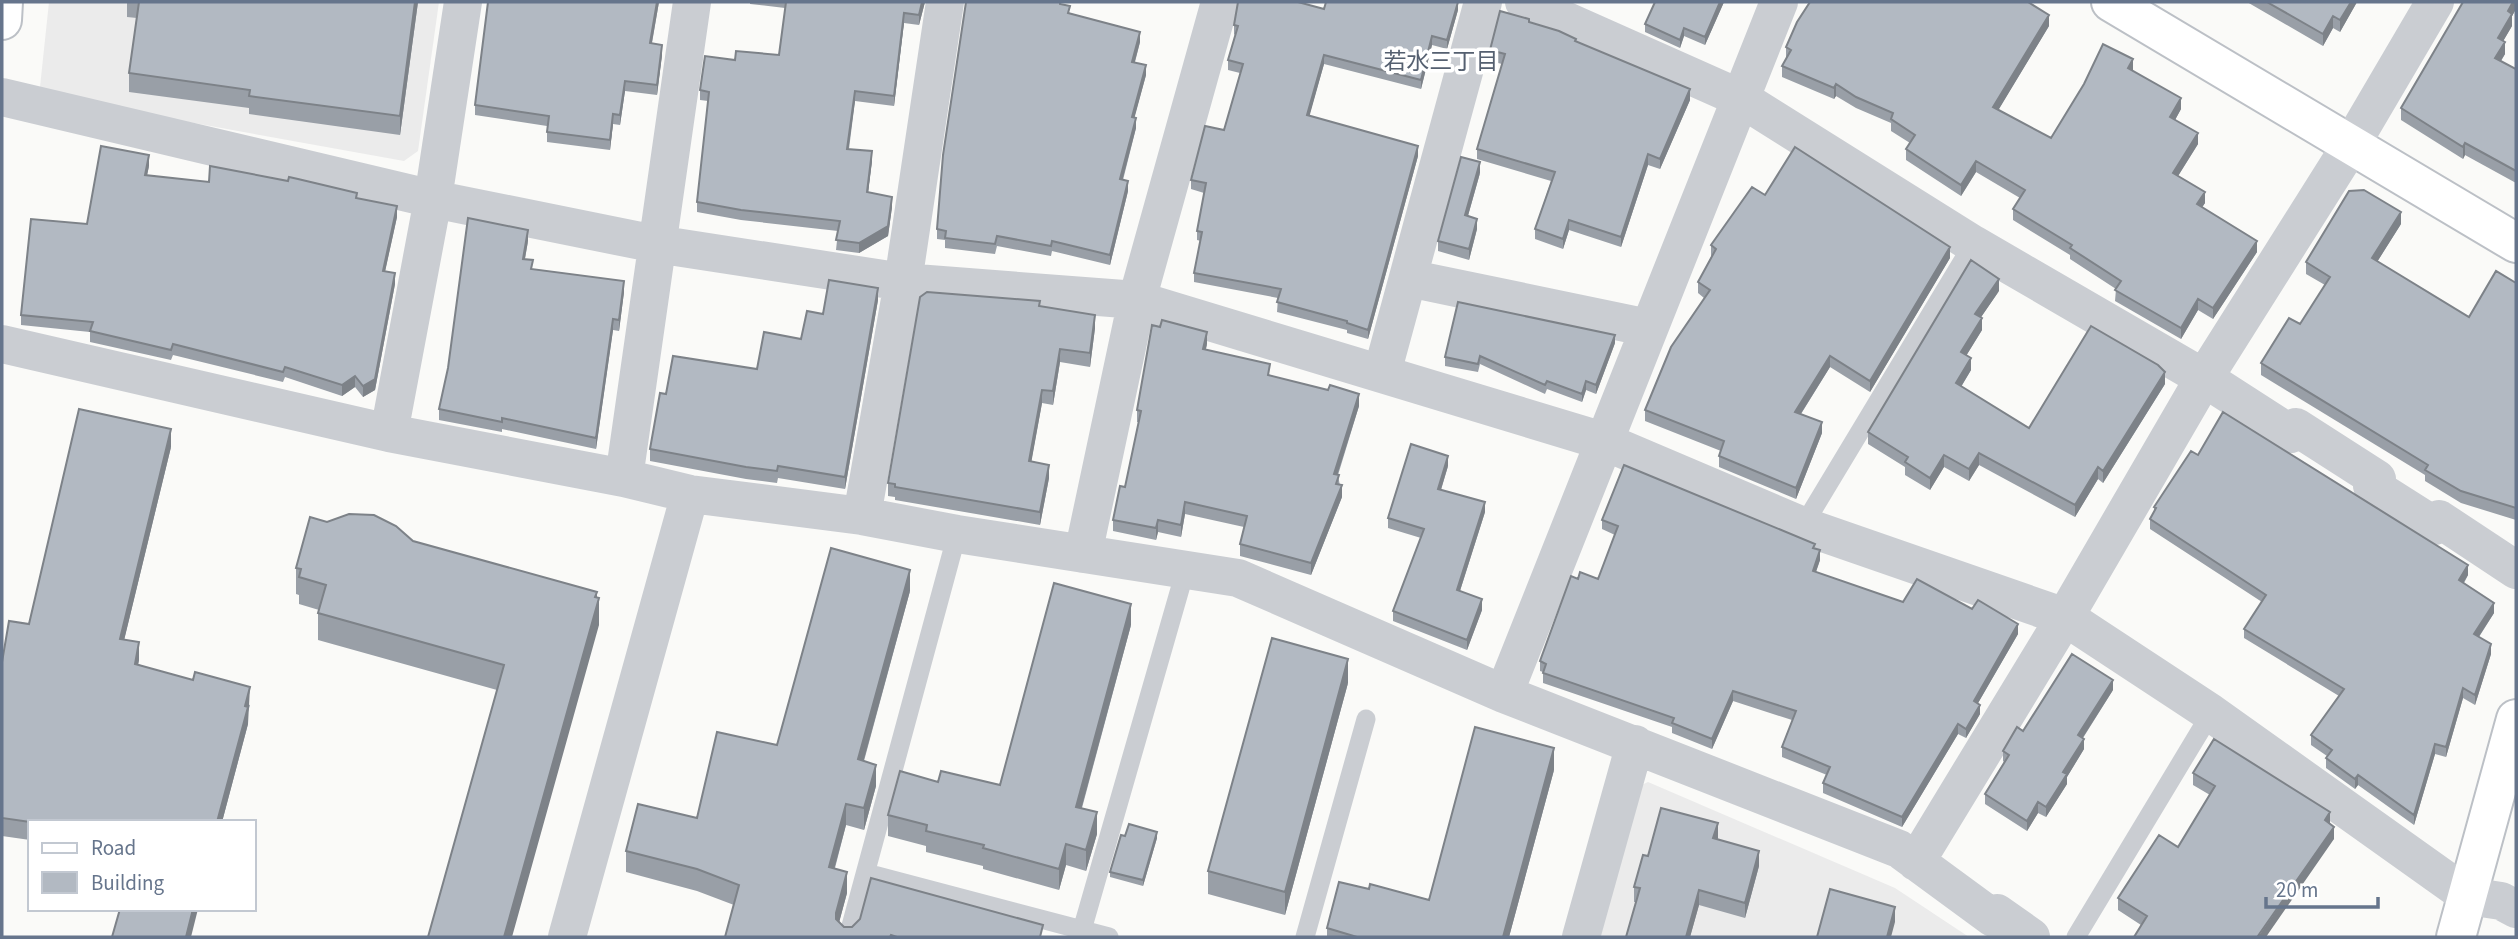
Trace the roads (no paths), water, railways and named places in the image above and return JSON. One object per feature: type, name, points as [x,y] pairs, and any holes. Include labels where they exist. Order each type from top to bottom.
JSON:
[{"type":"street","points":[[2,20],[3,2]]},
{"type":"street","points":[[389,433],[433,199],[463,2]]},
{"type":"street","points":[[624,478],[692,2]]},
{"type":"street","points":[[862,516],[903,282],[945,2]]},
{"type":"street","points":[[1083,554],[1137,300],[1220,2]]},
{"type":"street","points":[[1382,373],[1482,2]]},
{"type":"street","points":[[1524,2],[1740,99],[1973,243],[2204,377],[2291,434],[2296,427],[2377,479],[2372,486],[2435,526],[2439,519],[2516,570]]},
{"type":"street","points":[[1504,694],[1779,2]]},
{"type":"street","points":[[2111,2],[2516,243]]},
{"type":"street","points":[[1916,862],[2065,617],[2204,377],[2351,145],[2435,2]]},
{"type":"street","points":[[2,97],[433,199],[656,244],[903,282],[1137,300],[1604,441],[1803,526],[2065,617],[2211,713],[2468,895],[2501,901],[2516,909]]},
{"type":"street","points":[[1408,278],[1649,328]]},
{"type":"street","points":[[2,344],[389,433],[624,478],[690,494],[862,516],[957,534],[1238,578],[1504,694],[1899,849],[1993,918],[1997,913],[2031,937]]},
{"type":"street","points":[[567,937],[690,494]]},
{"type":"street","points":[[2456,937],[2516,719]]},
{"type":"street","points":[[1581,937],[1635,744]]},
{"type":"lane","points":[[1803,526],[1973,243]]},
{"type":"lane","points":[[848,937],[957,534]]},
{"type":"lane","points":[[1081,934],[1186,568]]},
{"type":"lane","points":[[2076,937],[2211,713]]},
{"type":"lane","points":[[1304,937],[1366,719]]},
{"type":"lane","points":[[866,873],[1081,934],[1109,937]]},
{"type":"district","name":"若水三丁目","points":[[1441,61]]}]
